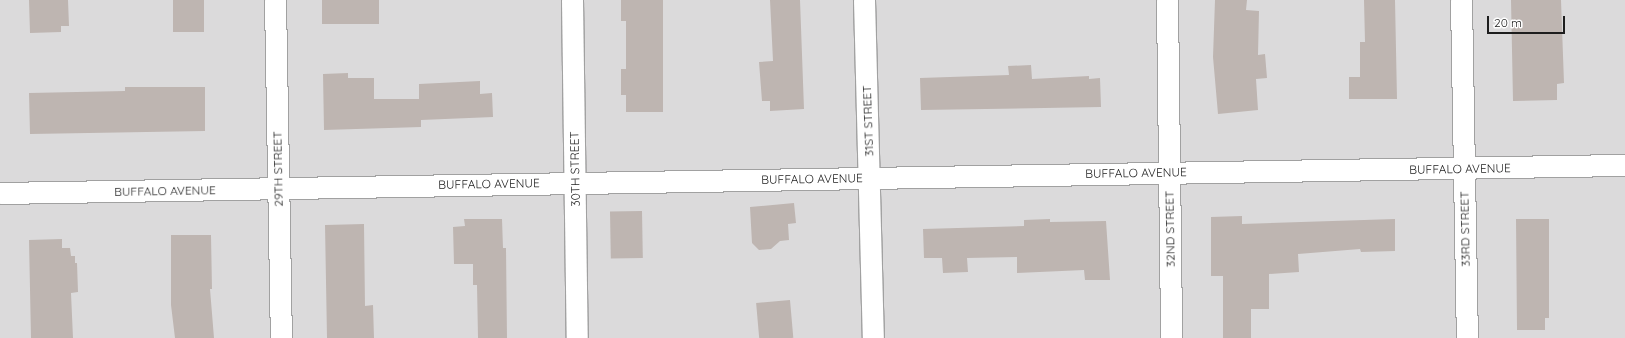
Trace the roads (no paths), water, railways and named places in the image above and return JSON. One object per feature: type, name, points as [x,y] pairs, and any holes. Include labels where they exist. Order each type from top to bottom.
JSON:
[{"type":"street","name":"29TH STREET","points":[[275,0],[281,338]]},
{"type":"street","name":"30TH STREET","points":[[572,0],[577,338]]},
{"type":"street","name":"31ST STREET","points":[[864,0],[870,179],[873,338]]},
{"type":"street","name":"32ND STREET","points":[[1166,0],[1171,338]]},
{"type":"street","name":"33RD STREET","points":[[1461,0],[1467,338]]},
{"type":"street","name":"BUFFALO AVENUE","points":[[0,193],[278,189],[575,182],[870,179],[1169,172],[1464,169],[1625,165]]}]
